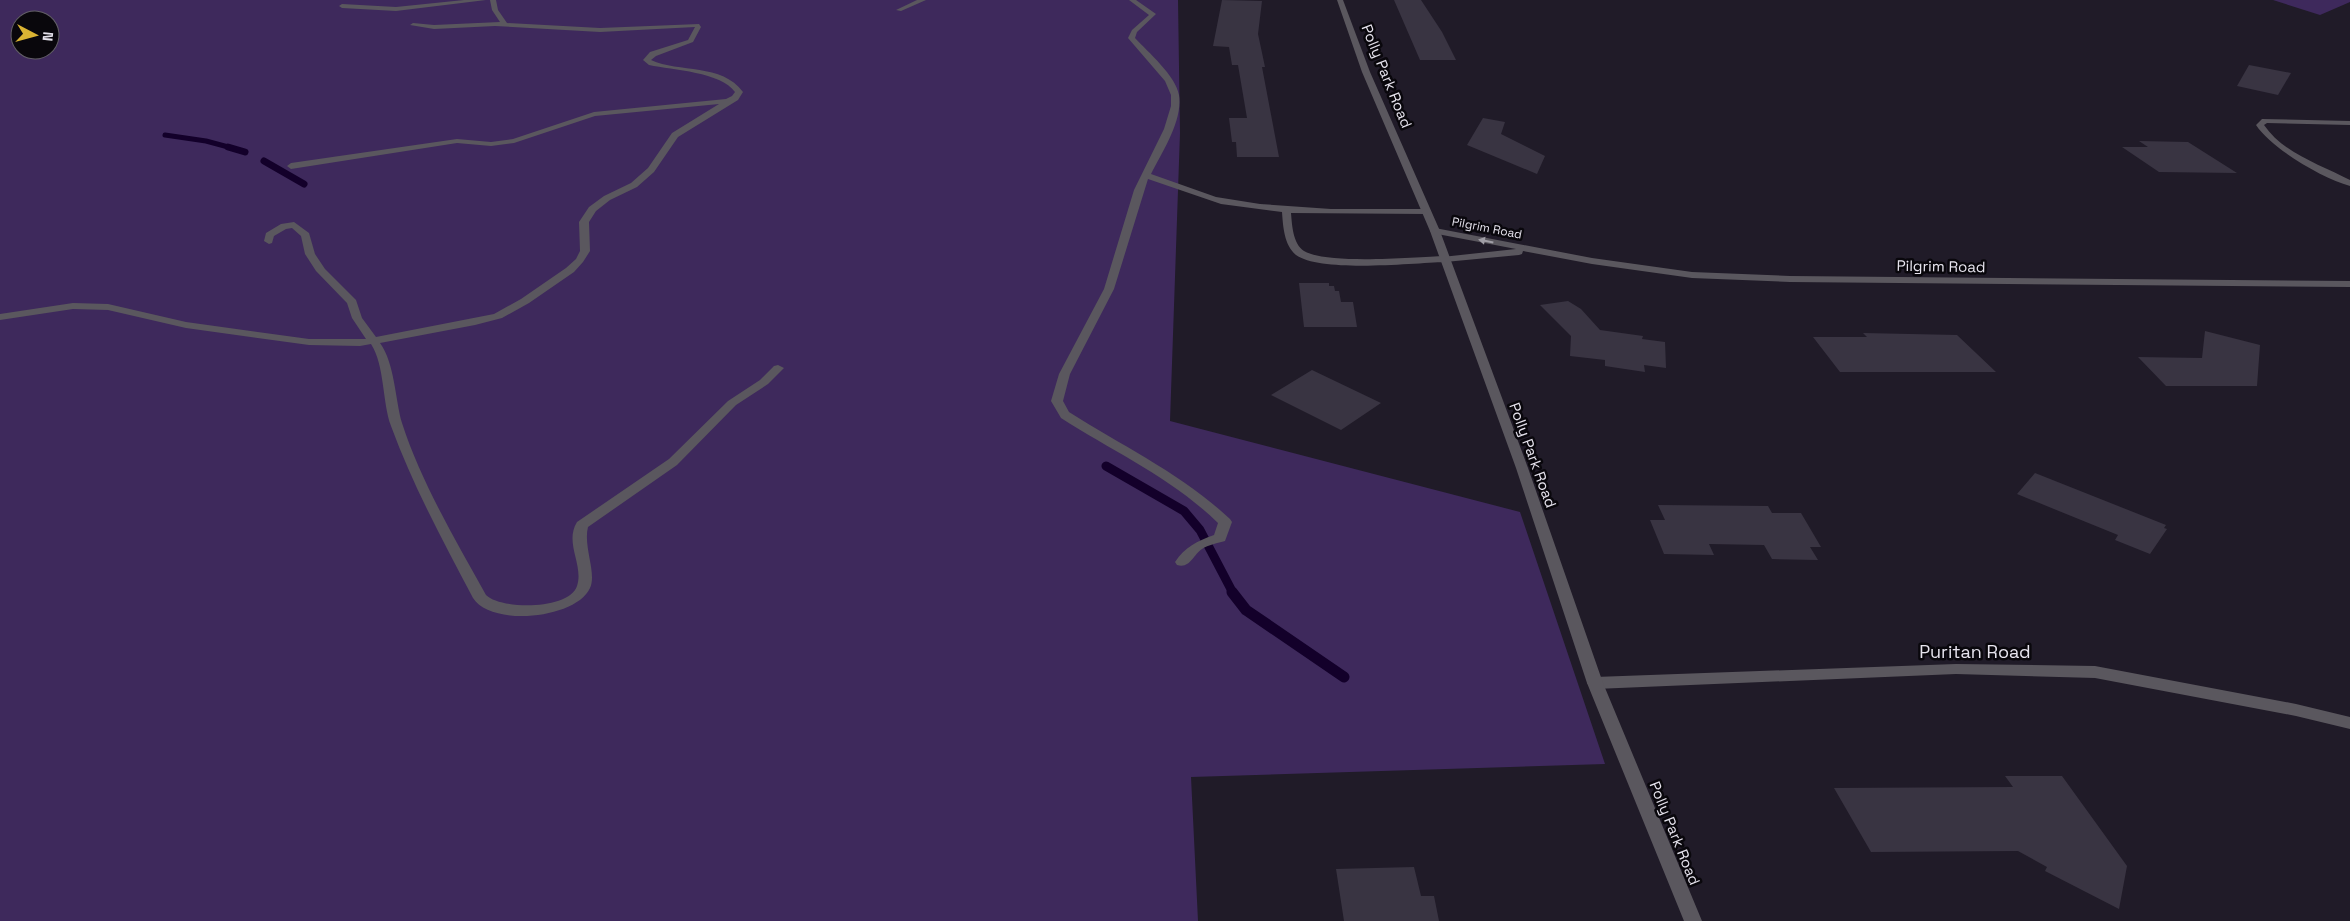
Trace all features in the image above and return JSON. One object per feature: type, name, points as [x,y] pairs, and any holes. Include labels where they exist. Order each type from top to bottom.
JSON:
[{"type":"street","points":[[342,6],[396,9],[484,0]]},
{"type":"street","points":[[493,0],[494,10],[506,25]]},
{"type":"street","points":[[899,10],[923,0]]},
{"type":"street","points":[[1132,0],[1153,14],[1147,22],[1133,32],[1131,38],[1172,86],[1175,96],[1173,112],[1158,152],[1136,198],[1118,265],[1087,335],[1073,354],[1057,399],[1058,407],[1065,415],[1168,477],[1212,509],[1225,522],[1220,538],[1197,546],[1182,562]]},
{"type":"street","name":"Polly Park Road","points":[[1340,0],[1366,72],[1435,231],[1522,468],[1595,683],[1693,921]]},
{"type":"street","points":[[0,317],[74,306],[108,307],[186,325],[309,342],[360,343],[498,316],[525,301],[570,270],[580,260],[584,251],[584,222],[592,209],[607,198],[634,185],[652,170],[675,135],[738,95],[738,89],[728,81],[652,63],[647,60],[658,51],[691,41],[698,27],[696,25],[600,30],[506,25],[434,27],[413,25]]},
{"type":"street","points":[[291,166],[457,141],[491,144],[514,142],[594,114],[735,98]]},
{"type":"street","points":[[2350,123],[2265,121],[2260,124],[2264,134],[2298,157],[2350,183]]},
{"type":"street","points":[[1146,175],[1190,192],[1235,204],[1286,210],[1346,212],[1426,211]]},
{"type":"street","name":"Pilgrim Road","points":[[1286,210],[1288,232],[1298,252],[1312,259],[1341,261],[1445,259],[1534,250]]},
{"type":"street","points":[[269,242],[270,235],[284,226],[294,226],[301,230],[306,235],[310,254],[321,270],[352,302],[357,318],[378,348],[388,381],[396,423],[425,494],[480,598],[485,604],[495,608],[552,609],[570,602],[581,590],[585,579],[578,540],[582,525],[673,462],[732,403],[764,382],[778,368]]},
{"type":"street","name":"Pilgrim Road","points":[[1435,231],[1592,261],[1692,275],[1780,279],[2350,284]]},
{"type":"street","name":"Puritan Road","points":[[1595,683],[1956,669],[2095,672],[2296,710],[2350,723]]},
{"type":"shaded area","points":[[0,0],[1178,0],[1180,133],[1170,421],[1520,512],[1605,764],[1191,777],[1198,921],[0,921]]},
{"type":"shaded area","points":[[2273,0],[2350,0],[2350,2],[2320,15]]},
{"type":"building","points":[[1222,0],[1262,1],[1258,34],[1265,67],[1262,67],[1279,157],[1237,157],[1236,142],[1232,142],[1229,118],[1247,118],[1238,65],[1232,65],[1229,47],[1213,46]]},
{"type":"building","points":[[1394,0],[1421,0],[1442,32],[1456,60],[1420,60]]},
{"type":"building","points":[[2249,65],[2291,73],[2278,95],[2237,86]]},
{"type":"building","points":[[1483,118],[1505,122],[1501,134],[1545,156],[1537,174],[1467,145]]},
{"type":"building","points":[[2139,141],[2188,142],[2237,173],[2159,172],[2122,147],[2148,147]]},
{"type":"building","points":[[1299,283],[1329,283],[1329,286],[1334,286],[1335,291],[1339,291],[1341,302],[1353,302],[1357,327],[1304,327]]},
{"type":"building","points":[[1568,301],[1581,309],[1600,330],[1643,336],[1642,339],[1665,342],[1666,368],[1644,365],[1645,372],[1605,366],[1605,360],[1570,356],[1571,336],[1540,305]]},
{"type":"building","points":[[2205,331],[2260,345],[2257,386],[2166,386],[2138,357],[2202,358]]},
{"type":"building","points":[[1863,333],[1957,335],[1996,372],[1840,372],[1813,337],[1867,337]]},
{"type":"building","points":[[1312,370],[1381,403],[1341,430],[1271,395]]},
{"type":"building","points":[[2035,473],[2166,525],[2164,528],[2167,529],[2150,554],[2115,540],[2118,535],[2017,494]]},
{"type":"building","points":[[1658,505],[1768,506],[1772,513],[1801,513],[1821,547],[1810,547],[1818,560],[1772,559],[1764,545],[1709,544],[1714,555],[1664,554],[1650,520],[1665,520]]},
{"type":"building","points":[[2005,776],[2062,776],[2127,866],[2119,909],[2045,871],[2047,867],[2018,851],[1871,852],[1834,788],[2013,787]]},
{"type":"building","points":[[1414,867],[1421,896],[1434,896],[1439,921],[1344,921],[1336,869]]},
{"type":"waterway","points":[[165,135],[206,141],[232,148]]},
{"type":"waterway","points":[[228,147],[245,152]]},
{"type":"waterway","points":[[264,161],[304,184]]},
{"type":"waterway","points":[[1106,466],[1184,511],[1200,530],[1233,593]]},
{"type":"waterway","points":[[1232,592],[1246,610],[1344,677]]}]
